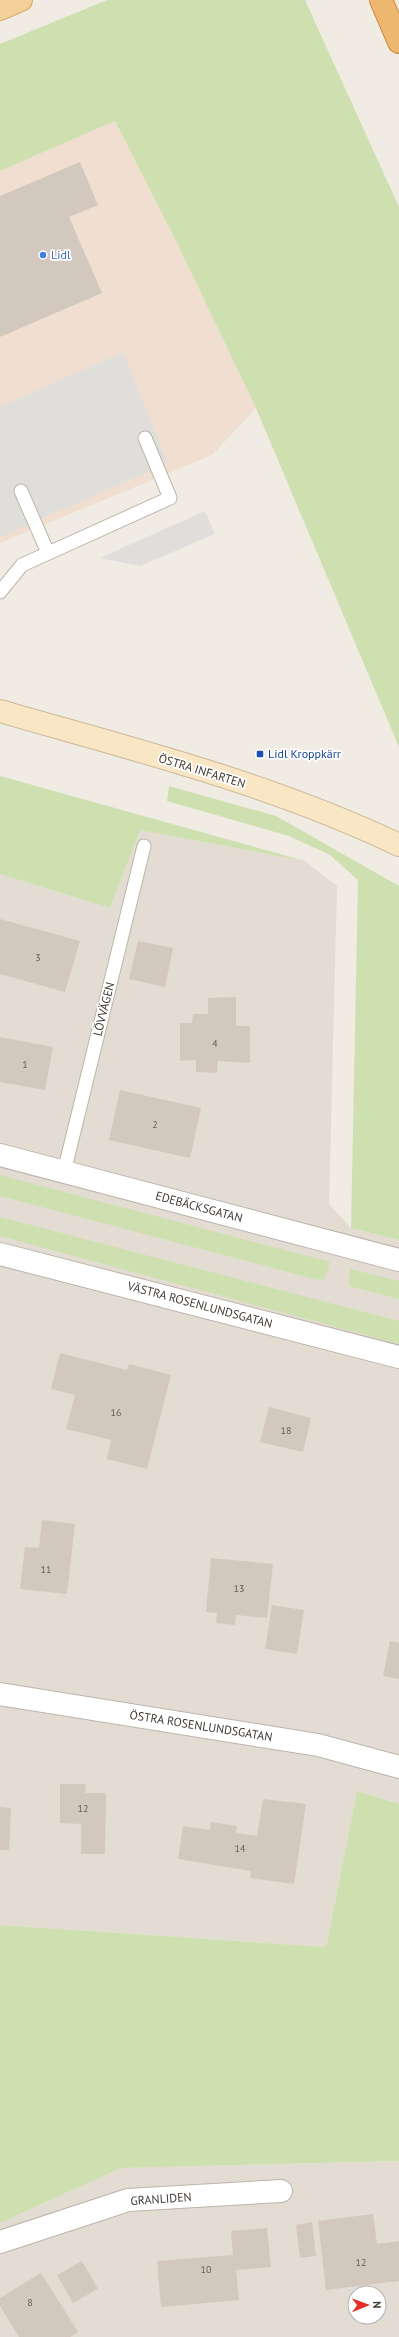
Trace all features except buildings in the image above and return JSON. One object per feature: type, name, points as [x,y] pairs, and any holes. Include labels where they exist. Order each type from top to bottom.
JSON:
[{"type":"highway","points":[[381,0],[399,42]]},
{"type":"main road","points":[[0,9],[21,0]]},
{"type":"street","name":"ÖSTRA INFARTEN","points":[[0,711],[162,758],[295,800],[353,823],[399,845]]},
{"type":"street","name":"EDEBÄCKSGATAN","points":[[0,1155],[399,1260]]},
{"type":"street","name":"VÄSTRA ROSENLUNDSGATAN","points":[[0,1254],[399,1357]]},
{"type":"street","name":"ÖSTRA ROSENLUNDSGATAN","points":[[0,1694],[318,1745],[399,1768]]},
{"type":"street","name":"GRANLIDEN","points":[[0,2242],[128,2200],[281,2191]]},
{"type":"lane","points":[[0,592],[22,564],[170,498],[145,438]]},
{"type":"lane","points":[[21,491],[48,553]]},
{"type":"lane","name":"LÖVVÄGEN","points":[[64,1172],[144,846]]},
{"type":"shaded area","points":[[115,121],[176,241],[256,408],[212,455],[0,543],[0,171]]},
{"type":"shaded area","points":[[123,352],[168,463],[0,537],[0,407]]},
{"type":"shaded area","points":[[205,511],[215,534],[140,566],[100,558]]},
{"type":"shaded area","points":[[140,830],[305,861],[337,886],[329,1204],[351,1228],[399,1240],[399,1804],[357,1791],[326,1947],[0,1925],[0,874],[110,908]]},
{"type":"shaded area","points":[[399,2161],[399,2337],[0,2337],[0,2223],[121,2168]]},
{"type":"green space","points":[[107,0],[305,0],[399,207],[399,747],[256,408],[176,241],[115,121],[0,171],[0,44]]},
{"type":"green space","points":[[0,776],[305,861],[140,830],[110,908],[0,874]]},
{"type":"green space","points":[[169,786],[276,816],[399,886],[399,1240],[351,1228],[358,880],[330,855],[289,836],[167,801]]},
{"type":"green space","points":[[0,1175],[330,1262],[325,1279],[318,1280],[0,1196]]},
{"type":"green space","points":[[0,1217],[399,1321],[399,1344],[0,1236]]},
{"type":"green space","points":[[350,1269],[399,1281],[399,1299],[349,1286]]},
{"type":"green space","points":[[357,1791],[399,1804],[399,2161],[121,2168],[0,2223],[0,1925],[326,1947]]},
{"type":"place","name":"Lidl","points":[[43,255]]},
{"type":"place","name":"Lidl Kroppkärr","points":[[260,754]]}]
